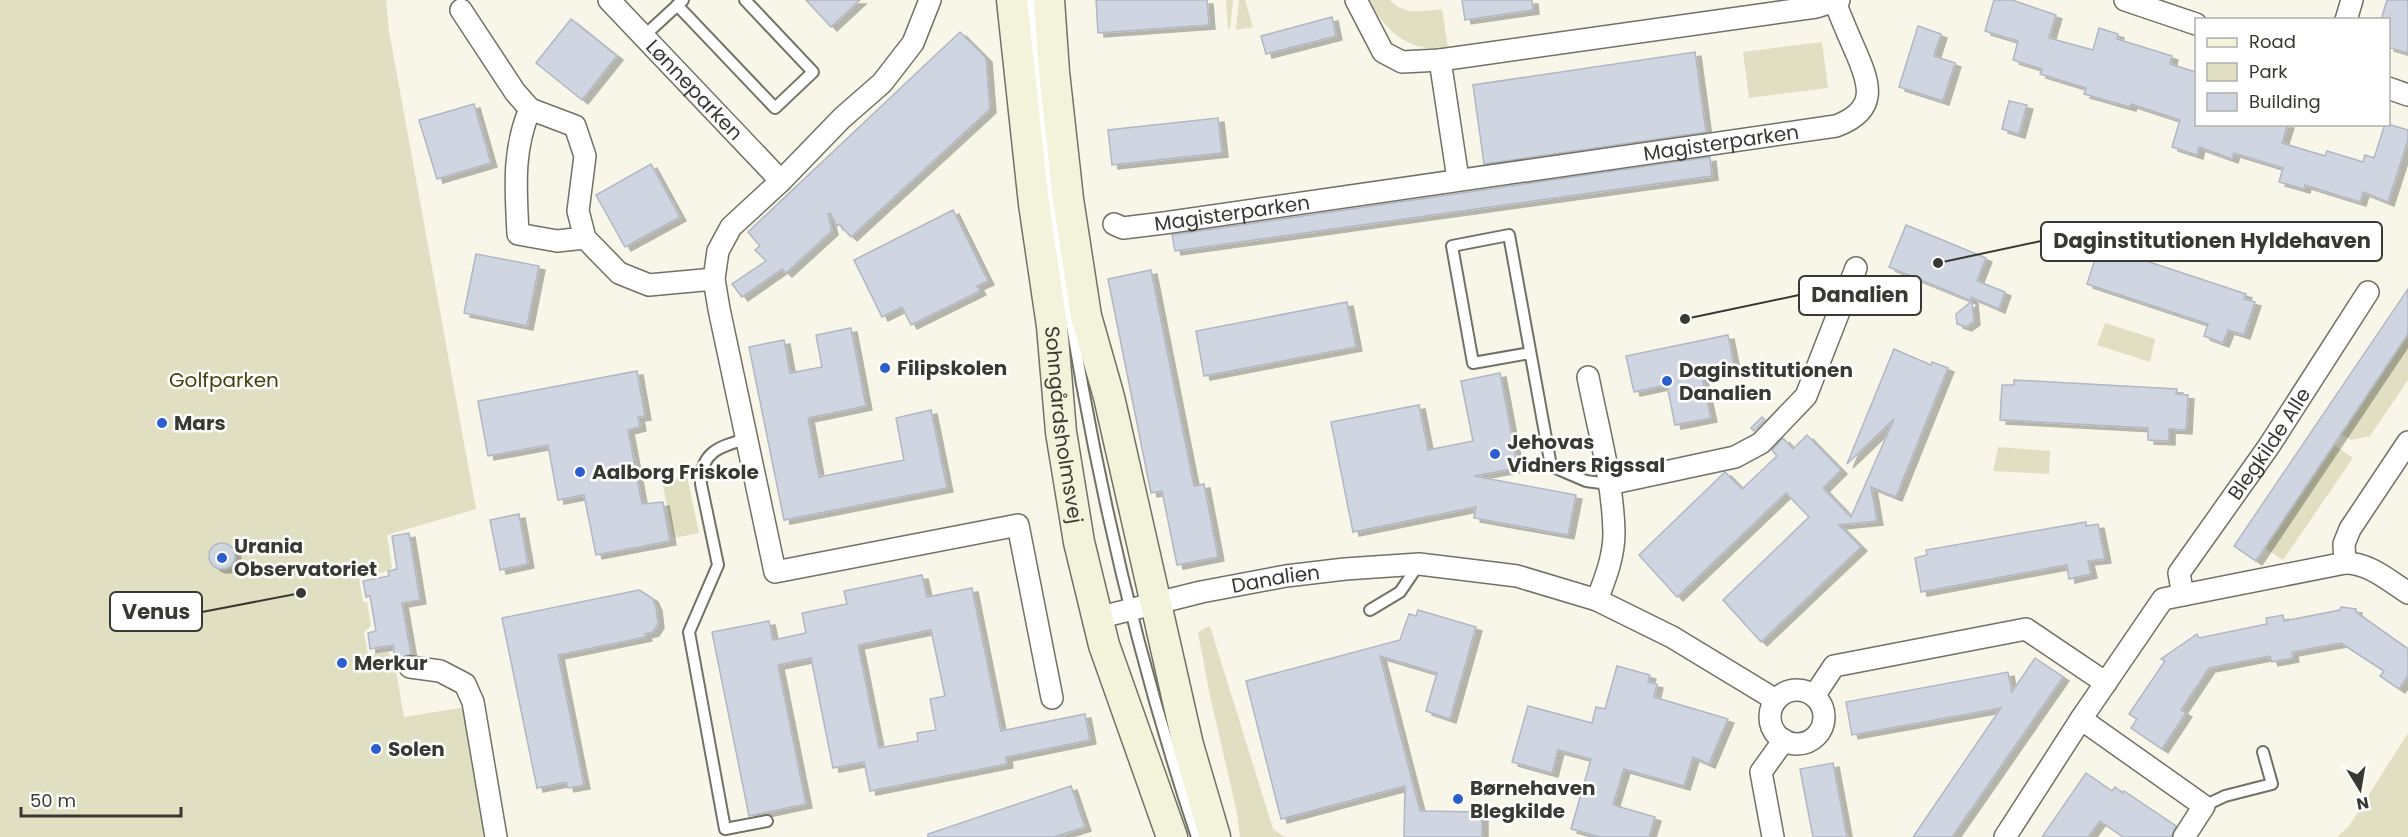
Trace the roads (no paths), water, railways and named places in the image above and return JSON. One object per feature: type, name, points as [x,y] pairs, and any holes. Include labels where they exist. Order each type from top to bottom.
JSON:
[{"type":"street","name":"Lønneparken","points":[[609,0],[781,181]]},
{"type":"street","points":[[930,0],[913,43],[882,83],[842,118],[781,181],[731,227],[718,251],[714,279],[775,572],[1017,525],[1052,698]]},
{"type":"street","name":"Sohngårdsholmsvej","points":[[1012,0],[1034,204],[1052,326],[1061,432],[1079,542],[1112,670],[1172,837]]},
{"type":"street","name":"Sohngårdsholmsvej","points":[[1049,0],[1053,62],[1068,199],[1086,316],[1109,397],[1143,607],[1215,837]]},
{"type":"street","name":"Magisterparken","points":[[1113,224],[1123,228],[1836,126],[1850,121],[1862,111],[1868,96],[1866,77],[1837,1],[1816,7],[1440,60],[1402,62],[1383,52],[1356,0]]},
{"type":"street","points":[[2125,0],[2195,24]]},
{"type":"street","points":[[2347,18],[2352,0]]},
{"type":"street","points":[[461,10],[515,92],[530,109],[575,126],[585,156],[578,212],[585,238],[620,273],[649,285],[714,279]]},
{"type":"street","points":[[1440,60],[1458,179]]},
{"type":"street","points":[[2390,89],[2408,94]]},
{"type":"street","points":[[530,109],[520,132],[515,174],[518,234],[557,241],[585,238]]},
{"type":"street","points":[[1609,484],[1735,457],[1761,443],[1806,396],[1856,268]]},
{"type":"street","name":"Blegkilde Alle","points":[[2183,595],[2179,573],[2269,446],[2368,292]]},
{"type":"street","points":[[1588,377],[1609,484],[1614,535],[1608,571],[1597,600]]},
{"type":"street","points":[[2345,563],[2344,544],[2350,529],[2408,442]]},
{"type":"street","points":[[2005,837],[2081,719],[2163,599],[2345,563],[2356,563],[2366,567],[2408,593]]},
{"type":"street","name":"Danalien","points":[[1097,618],[1201,592],[1286,576],[1419,564],[1517,576],[1597,600],[1672,637],[1776,700]]},
{"type":"street","points":[[1814,696],[1834,666],[2026,629],[2106,683]]},
{"type":"street","points":[[410,667],[440,671],[465,684],[473,702],[496,837]]},
{"type":"street","points":[[1790,691],[1806,692],[1814,696],[1819,702],[1824,718],[1818,734],[1804,743],[1795,744],[1775,733],[1770,716],[1776,700],[1790,691]]},
{"type":"street","points":[[2081,719],[2204,806],[2184,837]]},
{"type":"street","points":[[1773,837],[1761,772],[1784,740]]},
{"type":"lane","points":[[644,36],[680,3],[775,108],[813,72],[745,0]]},
{"type":"lane","points":[[1031,0],[1052,200],[1070,319],[1112,534],[1143,607],[1164,734],[1197,837]]},
{"type":"lane","points":[[1530,353],[1473,363],[1452,246],[1509,236],[1551,466],[1586,481],[1609,484]]},
{"type":"lane","points":[[747,439],[726,444],[714,451],[705,460],[700,471],[700,484],[718,565],[689,632],[725,829],[767,821]]},
{"type":"lane","points":[[1370,610],[1400,592],[1419,564]]},
{"type":"lane","points":[[2204,806],[2225,796],[2272,784],[2263,752]]},
{"type":"place","name":"Daginstitutionen Hyldehaven","points":[[1938,263]]},
{"type":"place","name":"Danalien","points":[[1685,319]]},
{"type":"place","name":"Filipskolen","points":[[885,368]]},
{"type":"place","name":"Daginstitutionen Danalien","points":[[1667,381]]},
{"type":"place","name":"Mars","points":[[162,423]]},
{"type":"place","name":"Jehovas Vidners Rigssal","points":[[1495,454]]},
{"type":"place","name":"Aalborg Friskole","points":[[580,472]]},
{"type":"place","name":"Urania Observatoriet","points":[[222,558]]},
{"type":"place","name":"Venus","points":[[301,593]]},
{"type":"place","name":"Merkur","points":[[342,663]]},
{"type":"place","name":"Solen","points":[[376,749]]},
{"type":"place","name":"Børnehaven Blegkilde","points":[[1458,799]]},
{"type":"park label","name":"Golfparken","points":[[224,380]]}]
